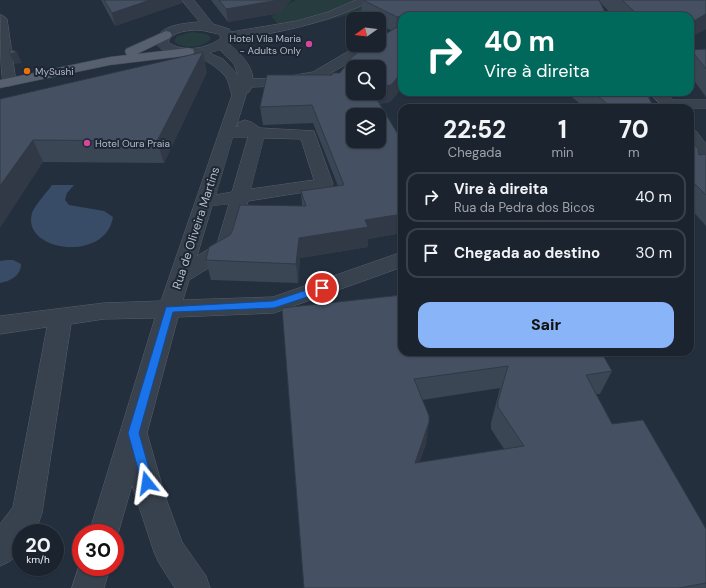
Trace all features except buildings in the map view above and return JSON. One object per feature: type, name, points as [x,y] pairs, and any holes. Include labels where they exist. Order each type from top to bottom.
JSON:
[{"type":"main road","points":[[84,66],[131,52],[171,32]]},
{"type":"main road","points":[[4,83],[84,66],[191,52]]},
{"type":"street","points":[[190,2],[191,12],[186,21],[162,39],[162,43],[170,50],[191,52],[210,49],[224,40],[333,15],[365,0]]},
{"type":"street","points":[[190,2],[208,26]]},
{"type":"street","points":[[1,19],[4,83]]},
{"type":"street","points":[[171,32],[192,26],[208,26],[221,30],[224,40],[244,70],[246,83],[291,80],[317,76],[359,52]]},
{"type":"street","name":"Rua de Oliveira Martins","points":[[107,524],[169,309],[182,275],[239,95],[233,77],[218,62],[191,52]]},
{"type":"street","name":"Rua de Oliveira Martins","points":[[230,124],[246,83]]},
{"type":"street","points":[[660,96],[668,104]]},
{"type":"street","points":[[694,105],[706,104]]},
{"type":"street","points":[[204,202],[240,198],[324,184],[308,134],[257,133],[230,124]]},
{"type":"street","points":[[182,275],[226,248],[257,133]]},
{"type":"street","points":[[694,143],[702,162]]},
{"type":"street","points":[[0,326],[104,310],[274,305],[398,260]]},
{"type":"street","points":[[0,550],[27,513],[61,316]]},
{"type":"street","points":[[134,433],[150,496],[170,552],[194,588]]},
{"type":"street","points":[[88,588],[91,576]]},
{"type":"green space","points":[[296,0],[399,0],[358,12],[346,12],[346,15],[330,20],[282,29],[271,16]]},
{"type":"green space","points":[[192,32],[207,34],[211,38],[204,44],[193,47],[182,46],[174,41],[177,36]]},
{"type":"water","points":[[52,185],[74,185],[67,193],[65,200],[69,205],[104,211],[113,217],[107,232],[96,241],[81,246],[66,247],[51,244],[39,237],[32,226],[32,213],[38,202]]},
{"type":"water","points":[[13,260],[21,264],[21,268],[17,275],[8,281],[0,283],[0,261]]},
{"type":"place","name":"Hotel Vila Maria - Adults Only","points":[[309,44]]},
{"type":"place","name":"MySushi","points":[[27,71]]},
{"type":"place","name":"Hotel Oura Praia","points":[[87,143]]},
{"type":"route","points":[[147,483],[134,433],[169,309],[274,305],[322,288]]}]
